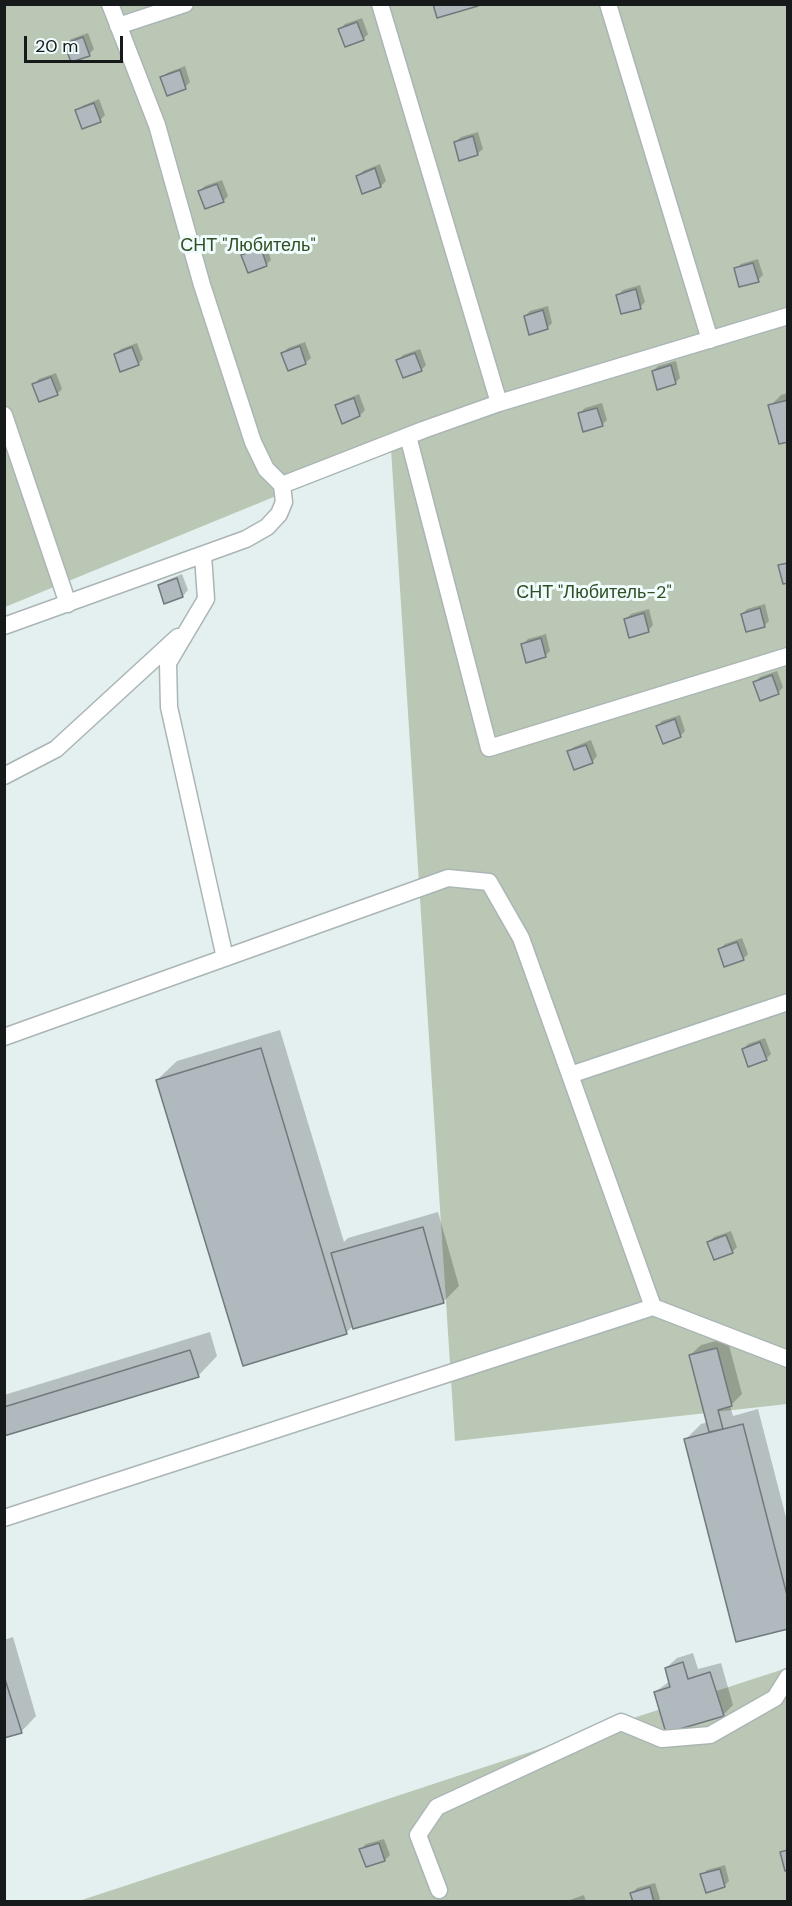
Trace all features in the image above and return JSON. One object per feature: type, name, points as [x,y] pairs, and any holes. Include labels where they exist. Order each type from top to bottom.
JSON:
[{"type":"lane","points":[[4,626],[246,539],[267,527],[279,514],[284,502],[282,485],[266,469],[253,442],[202,285],[157,125],[110,4]]},
{"type":"lane","points":[[118,26],[185,4]]},
{"type":"lane","points":[[380,4],[499,403]]},
{"type":"lane","points":[[608,4],[710,340]]},
{"type":"lane","points":[[282,485],[499,403],[788,316]]},
{"type":"lane","points":[[4,415],[68,604]]},
{"type":"lane","points":[[408,436],[489,748],[788,656]]},
{"type":"lane","points":[[203,555],[206,599],[168,663],[169,707],[225,958]]},
{"type":"lane","points":[[4,776],[56,749],[191,625]]},
{"type":"lane","points":[[4,1037],[448,878],[489,882],[521,939],[653,1307]]},
{"type":"lane","points":[[570,1075],[788,1002]]},
{"type":"lane","points":[[4,1518],[653,1307],[788,1359]]},
{"type":"lane","points":[[439,1890],[418,1835],[437,1807],[621,1722],[663,1739],[710,1736],[775,1698],[788,1677]]},
{"type":"green space","points":[[5,5],[787,5],[787,1404],[455,1441],[391,449],[5,607]]},
{"type":"green space","points":[[787,1668],[787,1901],[76,1902],[621,1722]]},
{"type":"building","points":[[433,4],[478,4],[478,6],[437,18]]},
{"type":"building","points":[[357,22],[364,40],[345,47],[338,29]]},
{"type":"building","points":[[83,37],[90,56],[71,62],[64,44]]},
{"type":"building","points":[[180,70],[186,89],[167,96],[160,77]]},
{"type":"building","points":[[94,103],[101,122],[82,129],[75,110]]},
{"type":"building","points":[[473,136],[478,155],[459,161],[454,142]]},
{"type":"building","points":[[375,168],[381,187],[362,194],[356,176]]},
{"type":"building","points":[[217,184],[224,202],[205,209],[198,191]]},
{"type":"building","points":[[261,248],[267,266],[248,273],[241,255]]},
{"type":"building","points":[[753,263],[759,282],[739,287],[734,268]]},
{"type":"building","points":[[636,289],[641,309],[621,314],[616,295]]},
{"type":"building","points":[[543,310],[548,329],[529,335],[524,316]]},
{"type":"building","points":[[300,346],[306,364],[288,371],[281,353]]},
{"type":"building","points":[[132,347],[139,365],[120,372],[114,354]]},
{"type":"building","points":[[415,353],[422,371],[403,378],[396,360]]},
{"type":"building","points":[[671,365],[676,384],[657,390],[652,371]]},
{"type":"building","points":[[51,377],[58,395],[39,402],[32,384]]},
{"type":"building","points":[[354,398],[360,416],[342,424],[335,405]]},
{"type":"building","points":[[788,400],[788,442],[779,444],[768,405]]},
{"type":"building","points":[[597,408],[603,426],[583,432],[578,413]]},
{"type":"building","points":[[788,563],[788,583],[783,584],[778,565]]},
{"type":"building","points":[[177,578],[183,597],[164,604],[158,585]]},
{"type":"building","points":[[760,608],[765,627],[746,632],[741,614]]},
{"type":"building","points":[[644,613],[649,632],[629,638],[624,619]]},
{"type":"building","points":[[541,638],[546,657],[526,663],[521,644]]},
{"type":"building","points":[[772,675],[779,694],[760,701],[753,682]]},
{"type":"building","points":[[675,719],[681,737],[663,744],[656,726]]},
{"type":"building","points":[[586,745],[593,763],[574,770],[567,751]]},
{"type":"building","points":[[737,942],[744,960],[724,967],[718,949]]},
{"type":"building","points":[[760,1042],[767,1060],[748,1067],[742,1049]]},
{"type":"building","points":[[261,1048],[347,1334],[243,1366],[156,1080]]},
{"type":"building","points":[[423,1227],[444,1303],[353,1329],[331,1253]]},
{"type":"building","points":[[726,1235],[733,1253],[714,1260],[707,1242]]},
{"type":"building","points":[[717,1348],[732,1406],[718,1410],[723,1429],[709,1432],[689,1355]]},
{"type":"building","points":[[190,1350],[199,1377],[4,1436],[4,1407]]},
{"type":"building","points":[[743,1424],[788,1599],[788,1629],[736,1642],[684,1439]]},
{"type":"building","points":[[683,1662],[688,1679],[710,1672],[724,1716],[666,1733],[654,1692],[670,1687],[665,1668]]},
{"type":"building","points":[[4,1676],[22,1733],[4,1738]]},
{"type":"building","points":[[379,1843],[385,1861],[366,1867],[359,1849]]},
{"type":"building","points":[[788,1850],[788,1870],[785,1871],[780,1852]]},
{"type":"building","points":[[720,1869],[725,1887],[706,1893],[700,1874]]},
{"type":"building","points":[[650,1887],[654,1902],[633,1902],[630,1893]]},
{"type":"park label","name":"СНТ \"Любитель\"","points":[[248,246]]},
{"type":"park label","name":"СНТ \"Любитель-2\"","points":[[594,593]]}]
